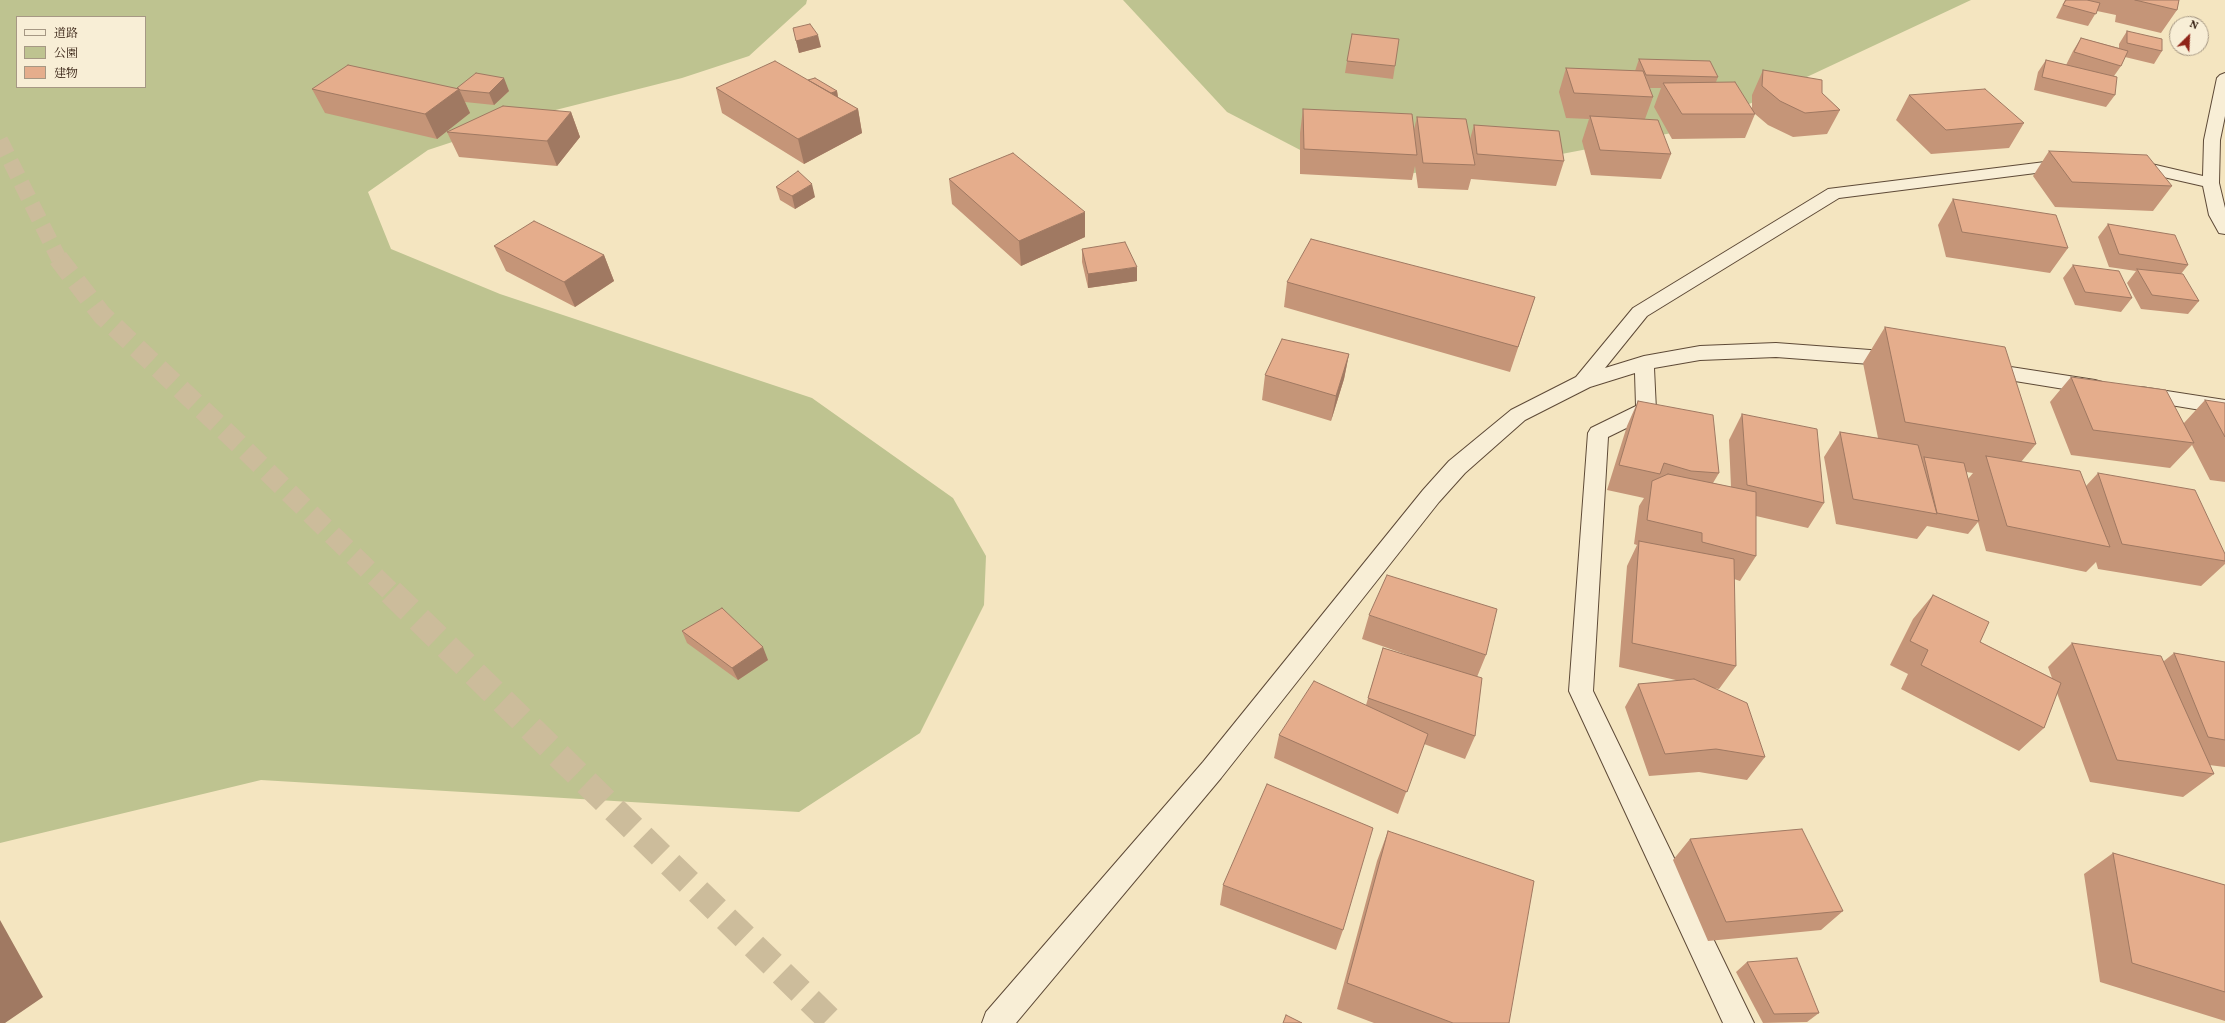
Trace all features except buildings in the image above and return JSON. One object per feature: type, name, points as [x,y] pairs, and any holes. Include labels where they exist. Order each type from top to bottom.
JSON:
[{"type":"street","points":[[2225,78],[2212,140],[2211,183],[2218,215],[2225,229]]},
{"type":"street","points":[[2116,161],[2211,183]]},
{"type":"street","points":[[1583,382],[1640,312],[1834,193],[2085,162]]},
{"type":"street","points":[[997,1023],[1212,770],[1349,596],[1457,467],[1518,415],[1583,382],[1644,363],[1700,353],[1776,350],[1917,360]]},
{"type":"street","points":[[1644,363],[1646,410],[1598,433],[1581,691],[1739,1023]]},
{"type":"street","points":[[1963,366],[2225,407]]},
{"type":"green space","points":[[0,0],[807,0],[806,4],[749,56],[682,78],[528,117],[428,150],[368,192],[391,249],[500,294],[812,398],[953,498],[986,556],[984,605],[920,733],[799,812],[261,780],[0,843]]},
{"type":"green space","points":[[1123,0],[1971,0],[1698,128],[1551,156],[1414,173],[1306,153],[1227,112]]},
{"type":"tunnel","points":[[0,140],[59,259]]},
{"type":"tunnel","points":[[58,258],[102,315],[241,446],[392,593]]},
{"type":"tunnel","points":[[391,592],[833,1023]]}]
